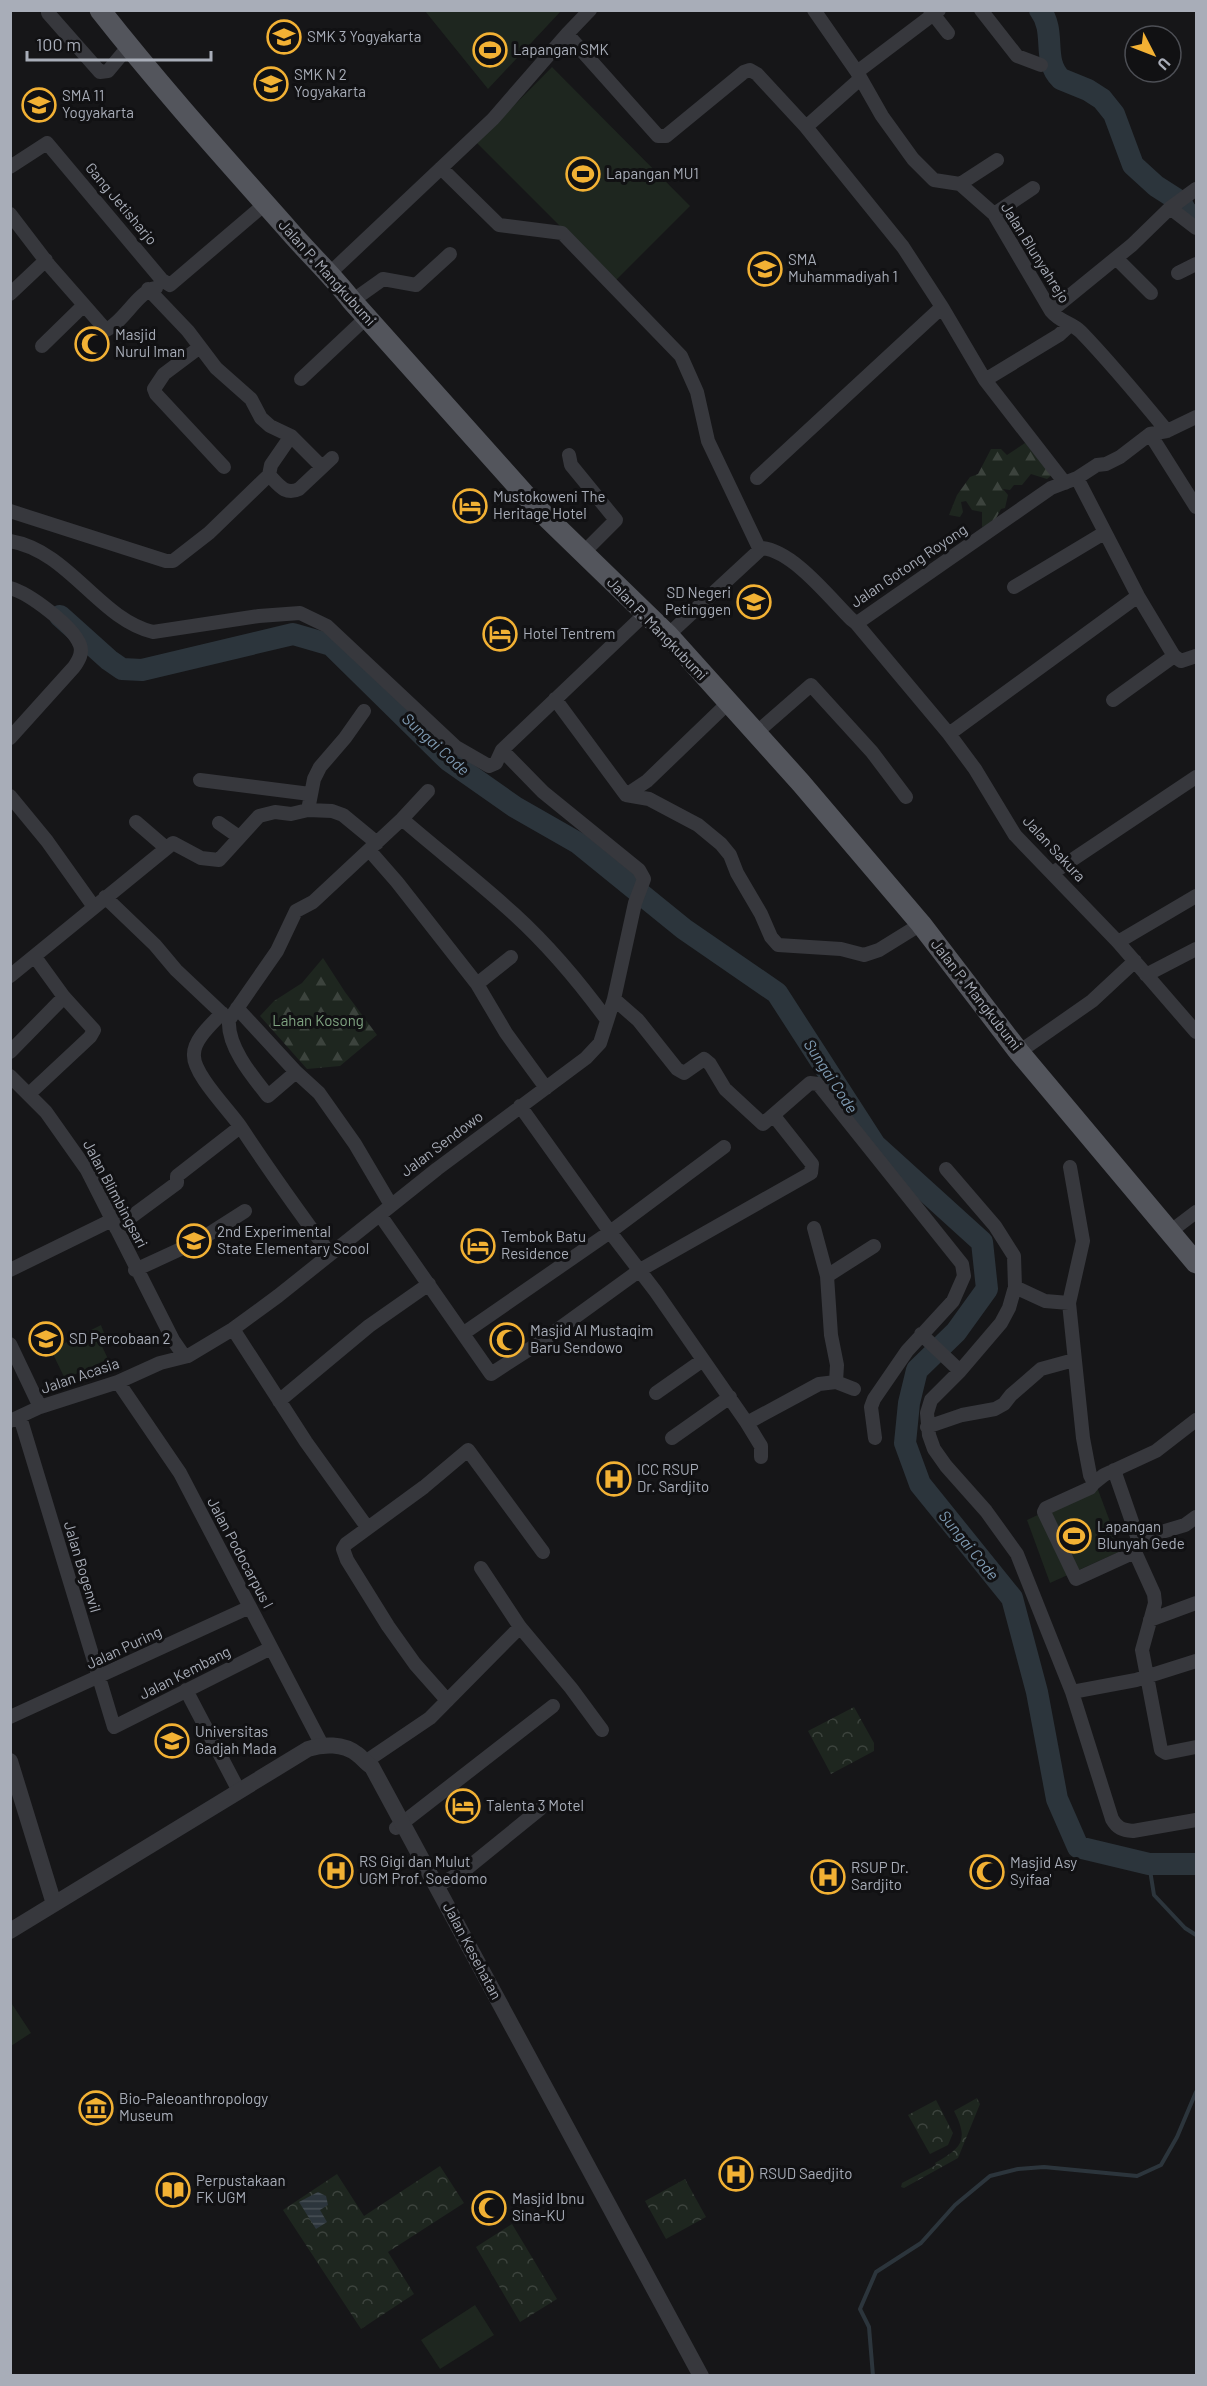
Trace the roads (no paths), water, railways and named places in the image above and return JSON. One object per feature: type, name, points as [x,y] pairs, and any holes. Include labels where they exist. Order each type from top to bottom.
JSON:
[{"type":"main road","name":"Jalan P. Mangkubumi","points":[[100,10],[128,46],[299,243],[330,273],[352,301],[537,508],[668,635],[756,733],[921,924],[1019,1052],[1197,1263]]},
{"type":"street","points":[[330,273],[493,119],[590,10]]},
{"type":"street","name":"Jalan Blunyahrejo","points":[[814,10],[882,116],[924,171],[934,180],[960,184],[994,214],[1051,310],[1059,320],[1078,329],[1167,431]]},
{"type":"street","points":[[981,10],[1017,56],[1041,65]]},
{"type":"street","points":[[806,127],[858,76],[935,12],[948,33]]},
{"type":"street","points":[[48,13],[100,72],[108,71],[128,46]]},
{"type":"street","points":[[567,34],[658,136],[666,136],[744,72],[750,70],[757,74],[806,127],[903,248],[942,307],[985,380],[1071,481],[1104,533],[1173,656],[1181,661],[1197,656]]},
{"type":"street","name":"Gang Jetisharjo","points":[[10,167],[47,143],[162,280],[170,285]]},
{"type":"street","points":[[960,184],[997,160]]},
{"type":"street","points":[[441,168],[499,225],[562,232],[681,356],[697,392],[708,441],[759,548],[668,635]]},
{"type":"street","points":[[994,214],[1032,188]]},
{"type":"street","points":[[1051,310],[1116,258],[1170,208],[1192,192]]},
{"type":"street","points":[[10,214],[106,330],[111,328],[148,290],[170,285],[265,204]]},
{"type":"street","points":[[1170,208],[1197,228]]},
{"type":"street","points":[[352,301],[383,279],[416,285],[450,254]]},
{"type":"street","points":[[1116,258],[1150,293]]},
{"type":"street","points":[[10,294],[46,260]]},
{"type":"street","points":[[1178,273],[1197,264]]},
{"type":"street","points":[[148,290],[216,368],[251,399],[261,418],[327,462],[293,492],[285,491],[269,475]]},
{"type":"street","points":[[42,346],[84,305]]},
{"type":"street","points":[[757,478],[942,307]]},
{"type":"street","points":[[301,379],[367,317]]},
{"type":"street","points":[[985,380],[1059,335],[1070,325]]},
{"type":"street","points":[[200,347],[164,374],[153,389],[224,466]]},
{"type":"street","name":"Jalan Gotong Royong","points":[[759,548],[766,548],[787,558],[856,623],[1051,488],[1071,481],[1097,465],[1106,464],[1120,457],[1150,434],[1167,431],[1197,417]]},
{"type":"street","points":[[1150,434],[1197,507]]},
{"type":"street","points":[[10,511],[166,561],[173,561],[209,533],[269,475],[271,465],[291,436]]},
{"type":"street","points":[[569,455],[571,465],[616,520],[583,553]]},
{"type":"street","points":[[1014,587],[1104,533]]},
{"type":"street","points":[[10,541],[31,546],[53,560],[119,616],[143,630],[153,632],[259,616],[300,613],[327,626],[456,747],[489,766],[496,763],[502,750],[645,614]]},
{"type":"street","points":[[10,588],[22,591],[40,603],[75,636],[81,650],[80,658],[74,667],[10,738]]},
{"type":"street","points":[[949,734],[1138,596]]},
{"type":"street","name":"Jalan Sakura","points":[[856,623],[949,734],[975,769],[1016,835],[1118,942],[1197,1032]]},
{"type":"street","points":[[1113,700],[1173,656]]},
{"type":"street","points":[[756,733],[811,685],[872,752],[906,796]]},
{"type":"street","points":[[555,699],[626,795],[649,799],[698,825],[721,843],[730,855],[771,937],[778,945],[842,949],[864,955],[879,950],[921,924]]},
{"type":"street","points":[[626,795],[647,781],[728,704]]},
{"type":"street","points":[[308,810],[310,794],[321,767],[364,711]]},
{"type":"street","name":"Jalan Sendowo","points":[[188,1356],[233,1329],[278,1296],[391,1205],[586,1058],[600,1043],[615,999],[634,903],[644,879],[639,870],[543,792],[502,750]]},
{"type":"street","points":[[1057,870],[1197,777]]},
{"type":"street","points":[[200,780],[310,794]]},
{"type":"street","points":[[330,1254],[276,1182],[240,1127],[202,1076],[193,1055],[196,1045],[237,1008],[277,951],[296,911],[313,902],[373,847],[428,791]]},
{"type":"street","points":[[10,796],[48,841],[94,907]]},
{"type":"street","points":[[10,976],[165,847],[173,843],[201,858],[219,860],[259,816],[275,812],[291,814],[308,810],[332,811],[343,815],[373,847],[397,882],[477,984],[506,1033],[546,1088]]},
{"type":"street","points":[[402,819],[539,938],[556,960],[582,985],[607,1020]]},
{"type":"street","points":[[136,822],[165,847]]},
{"type":"street","points":[[219,823],[239,837]]},
{"type":"street","points":[[1118,942],[1197,896]]},
{"type":"street","points":[[105,897],[151,940],[176,970],[226,1016],[228,1030],[238,1053],[268,1096],[296,1072]]},
{"type":"street","points":[[1146,975],[1197,949]]},
{"type":"street","points":[[29,1094],[93,1032],[89,1023],[64,997],[35,957]]},
{"type":"street","points":[[477,984],[511,957]]},
{"type":"street","points":[[1019,1052],[1092,1001],[1135,961]]},
{"type":"street","points":[[10,1052],[64,997]]},
{"type":"street","points":[[615,999],[638,1020],[677,1069],[684,1073],[704,1059],[710,1064],[725,1089],[763,1124],[810,1083],[818,1084],[954,1251],[964,1269],[961,1286],[953,1301],[924,1337],[895,1366],[874,1400],[871,1407],[875,1438]]},
{"type":"street","points":[[237,1008],[296,1072],[319,1093],[355,1144],[391,1205]]},
{"type":"street","name":"Jalan Blimbingsari","points":[[10,1076],[29,1094],[87,1170],[135,1270],[173,1340],[182,1353],[188,1356]]},
{"type":"street","points":[[520,1106],[730,1397],[761,1446],[761,1457]]},
{"type":"street","points":[[380,1215],[464,1333],[490,1374],[543,1341],[640,1270],[811,1173],[812,1164],[774,1116]]},
{"type":"street","points":[[10,1270],[114,1224],[177,1184],[177,1176],[240,1127]]},
{"type":"street","points":[[464,1333],[610,1232],[724,1147]]},
{"type":"street","points":[[1071,1167],[1083,1241],[1069,1303],[1083,1438],[1090,1475],[1094,1483]]},
{"type":"street","points":[[945,1169],[995,1226],[1014,1256],[1015,1287],[1009,1308],[1001,1323],[931,1400],[927,1413],[927,1427],[934,1449],[986,1511],[1017,1554],[1072,1692],[1116,1826],[1123,1830],[1133,1831],[1197,1820]]},
{"type":"street","points":[[135,1270],[198,1241],[245,1211]]},
{"type":"street","points":[[1170,1231],[1197,1212]]},
{"type":"street","points":[[814,1228],[827,1276],[831,1335],[837,1365],[836,1382]]},
{"type":"street","points":[[827,1276],[874,1246]]},
{"type":"street","points":[[279,1401],[360,1333],[429,1284]]},
{"type":"street","points":[[1015,1287],[1045,1301],[1069,1303]]},
{"type":"street","points":[[233,1329],[279,1401],[367,1527]]},
{"type":"street","points":[[924,1337],[957,1369]]},
{"type":"street","points":[[160,1363],[169,1354],[173,1340]]},
{"type":"street","points":[[10,1344],[40,1407]]},
{"type":"street","name":"Jalan Acasia","points":[[15,1419],[40,1407],[118,1382],[160,1363],[188,1356]]},
{"type":"street","points":[[656,1393],[703,1360]]},
{"type":"street","points":[[927,1427],[946,1419],[995,1409],[1004,1404],[1041,1369],[1074,1360]]},
{"type":"street","name":"Jalan Podocarpus I","points":[[118,1382],[180,1473],[322,1745]]},
{"type":"street","points":[[747,1423],[819,1384],[836,1382],[854,1389]]},
{"type":"street","points":[[672,1438],[730,1397]]},
{"type":"street","name":"Jalan Bogenvil","points":[[15,1419],[114,1727]]},
{"type":"street","points":[[1197,1420],[1156,1451],[1099,1478],[1090,1488],[1046,1508],[1044,1512],[1076,1579],[1136,1546],[1185,1525],[1197,1517]]},
{"type":"street","points":[[446,1699],[401,1645],[345,1554],[343,1549],[346,1544],[424,1487],[468,1450],[543,1552]]},
{"type":"street","points":[[1114,1470],[1136,1546],[1154,1593],[1155,1604],[1142,1650],[1161,1750],[1166,1753],[1197,1747]]},
{"type":"street","points":[[481,1568],[520,1628],[571,1688],[602,1730]]},
{"type":"street","points":[[1150,1620],[1197,1603]]},
{"type":"street","name":"Jalan Puring","points":[[10,1717],[250,1607]]},
{"type":"street","points":[[10,1931],[117,1862],[123,1861],[308,1749],[322,1745],[349,1749],[365,1762],[429,1718],[520,1628]]},
{"type":"street","name":"Jalan Kembang","points":[[114,1727],[271,1648]]},
{"type":"street","points":[[1072,1692],[1147,1677],[1197,1661]]},
{"type":"street","points":[[186,1690],[239,1791]]},
{"type":"street","points":[[399,1826],[553,1706]]},
{"type":"street","name":"Jalan Kesehatan","points":[[365,1762],[372,1767],[399,1826],[673,2331],[701,2376]]},
{"type":"street","points":[[11,1763],[54,1902]]},
{"type":"street","points":[[437,1886],[465,1870],[540,1809]]},
{"type":"street","name":"Jalan Kesehatan","points":[[414,1852],[437,1886],[468,1952]]},
{"type":"street","points":[[10,1926],[54,1902]]},
{"type":"street","name":"Jalan Kesehatan","points":[[673,2331],[692,2376]]},
{"type":"waterway","points":[[1040,10],[1048,27],[1050,55],[1055,71],[1061,79],[1088,90],[1102,99],[1114,114],[1133,165],[1156,186],[1181,202],[1185,210],[1196,221]]},
{"type":"waterway","name":"Sungai Code","points":[[60,616],[122,669],[142,670],[293,634],[331,645],[448,760],[515,807],[578,843],[684,929],[777,993],[875,1145],[982,1242],[987,1289],[956,1332],[917,1370],[909,1403],[905,1443],[920,1484],[1012,1598],[1037,1692],[1057,1799],[1078,1847],[1149,1864],[1196,1864]]},
{"type":"waterway","points":[[1149,1864],[1154,1895],[1185,1928],[1196,1935]]},
{"type":"waterway","points":[[873,2376],[869,2327],[860,2309],[876,2272],[921,2243],[955,2205],[990,2176],[1018,2169],[1044,2167],[1137,2176],[1161,2165],[1177,2137],[1196,2092]]},
{"type":"place","name":"SMK 3 Yogyakarta","points":[[284,37]]},
{"type":"place","name":"Lapangan SMK","points":[[490,50]]},
{"type":"place","name":"SMK N 2 Yogyakarta","points":[[271,84]]},
{"type":"place","name":"SMA 11 Yogyakarta","points":[[39,105]]},
{"type":"place","name":"Lapangan MU1","points":[[583,174]]},
{"type":"place","name":"SMA Muhammadiyah 1","points":[[765,269]]},
{"type":"place","name":"Masjid Nurul Iman","points":[[92,344]]},
{"type":"place","name":"Mustokoweni The Heritage Hotel","points":[[470,506]]},
{"type":"place","name":"SD Negeri Petinggen","points":[[754,602]]},
{"type":"place","name":"Hotel Tentrem","points":[[500,634]]},
{"type":"place","name":"2nd Experimental State Elementary Scool","points":[[194,1241]]},
{"type":"place","name":"Tembok Batu Residence","points":[[478,1246]]},
{"type":"place","name":"SD Percobaan 2","points":[[46,1339]]},
{"type":"place","name":"Masjid Al Mustaqim Baru Sendowo","points":[[507,1340]]},
{"type":"place","name":"ICC RSUP Dr. Sardjito","points":[[614,1479]]},
{"type":"place","name":"Lapangan Blunyah Gede","points":[[1074,1536]]},
{"type":"place","name":"Universitas Gadjah Mada","points":[[172,1741]]},
{"type":"place","name":"Talenta 3 Motel","points":[[463,1806]]},
{"type":"place","name":"RS Gigi dan Mulut UGM Prof. Soedomo","points":[[336,1871]]},
{"type":"place","name":"Masjid Asy Syifaa'","points":[[987,1872]]},
{"type":"place","name":"RSUP Dr. Sardjito","points":[[828,1877]]},
{"type":"place","name":"Bio-Paleoanthropology Museum","points":[[96,2108]]},
{"type":"place","name":"RSUD Saedjito","points":[[736,2174]]},
{"type":"place","name":"Perpustakaan FK UGM","points":[[173,2190]]},
{"type":"place","name":"Masjid Ibnu Sina-KU","points":[[489,2208]]},
{"type":"park label","name":"Lahan Kosong","points":[[318,1021]]}]
